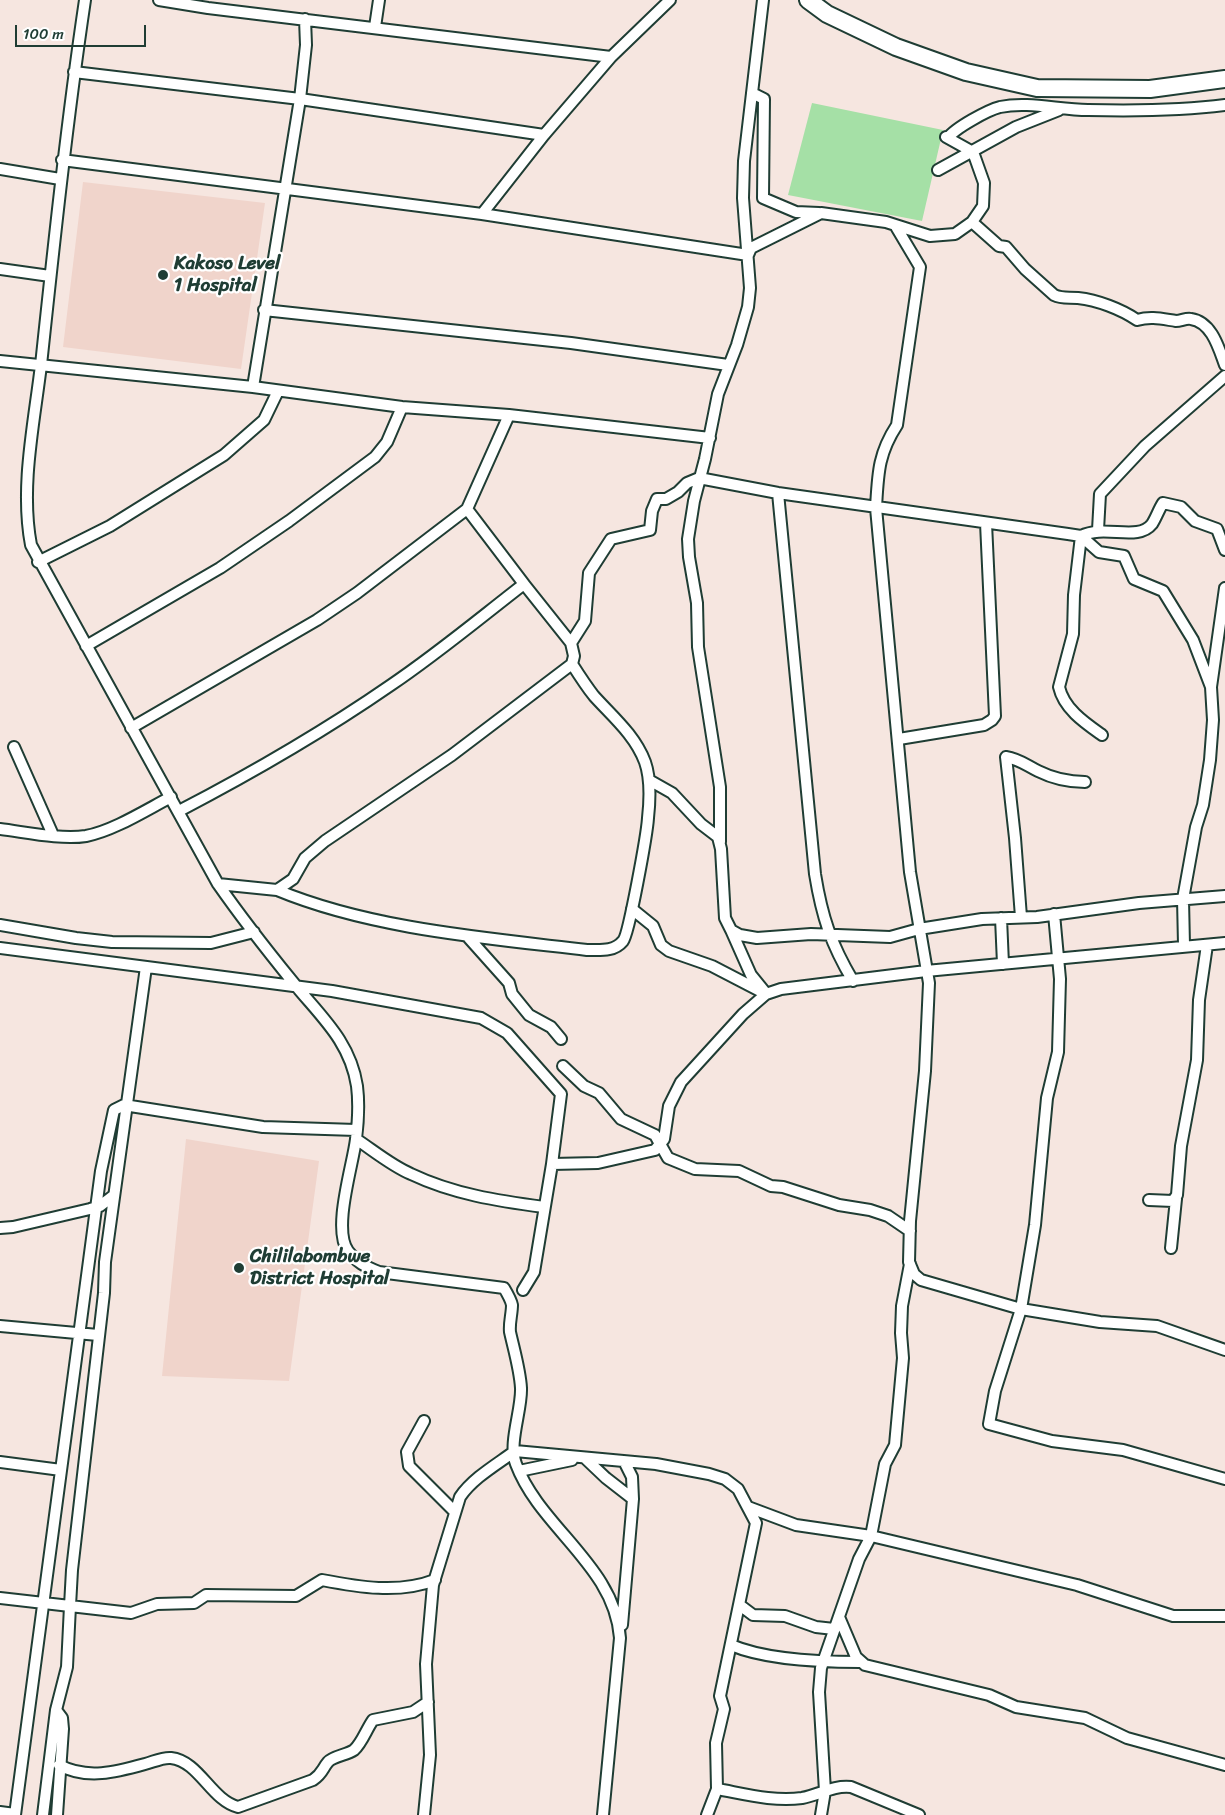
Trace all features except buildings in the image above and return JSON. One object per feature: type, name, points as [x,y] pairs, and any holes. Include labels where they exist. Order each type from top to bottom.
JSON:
[{"type":"highway","points":[[808,0],[827,14],[896,47],[966,72],[1037,88],[1150,89],[1225,79]]},
{"type":"street","points":[[85,0],[62,160],[26,503],[31,545],[38,562],[179,811],[218,884],[297,986],[334,1028],[350,1060],[357,1086],[356,1134],[342,1228],[347,1250],[362,1265],[379,1272],[504,1288],[512,1304],[510,1329],[521,1388],[515,1461],[519,1471],[546,1512],[584,1557],[601,1584],[615,1609],[620,1638]]},
{"type":"street","points":[[159,0],[208,8],[611,57]]},
{"type":"street","points":[[375,27],[379,0]]},
{"type":"street","points":[[482,214],[544,135],[611,57],[670,0]]},
{"type":"street","points":[[763,0],[744,161],[743,198],[750,288],[748,307],[737,345],[718,394],[710,438],[689,523],[689,557],[696,589],[698,647],[720,787],[720,842],[725,918],[751,975],[766,994]]},
{"type":"street","points":[[253,387],[264,310],[300,99],[306,45],[305,19]]},
{"type":"street","points":[[74,72],[300,99],[544,135]]},
{"type":"street","points":[[752,93],[764,99],[763,198],[796,212],[821,213],[895,225],[930,236],[955,234],[972,222],[984,206],[984,183],[973,152],[947,137],[962,126],[998,108],[1014,105],[1063,109],[1196,109],[1225,105]]},
{"type":"street","points":[[938,170],[1016,127],[1063,109]]},
{"type":"street","points":[[62,160],[482,214],[748,255]]},
{"type":"street","points":[[0,169],[60,179]]},
{"type":"street","points":[[748,255],[751,248],[821,213]]},
{"type":"street","points":[[972,222],[1000,246],[1006,247],[1024,269],[1060,297],[1094,301],[1113,307],[1137,320],[1150,317],[1178,322],[1191,319],[1205,325],[1221,352],[1225,365]]},
{"type":"street","points":[[821,1815],[824,1791],[819,1692],[823,1662],[859,1559],[871,1536],[885,1464],[895,1445],[903,1358],[901,1333],[902,1306],[910,1264],[910,1230],[925,1071],[929,983],[910,872],[876,508],[878,466],[886,442],[897,425],[920,267],[895,225]]},
{"type":"street","points":[[0,269],[50,276]]},
{"type":"street","points":[[264,310],[571,343],[728,365]]},
{"type":"street","points":[[0,361],[253,387],[402,407],[509,415],[710,438]]},
{"type":"street","points":[[1098,530],[1100,494],[1145,446],[1225,376]]},
{"type":"street","points":[[38,562],[110,526],[224,455],[264,420],[278,391]]},
{"type":"street","points":[[86,646],[220,568],[289,521],[367,462],[387,442],[402,407]]},
{"type":"street","points":[[132,728],[317,620],[357,593],[466,509],[509,415]]},
{"type":"street","points":[[571,643],[586,621],[589,572],[611,539],[650,530],[652,511],[657,499],[666,499],[687,483],[700,478],[778,493],[876,508],[1081,536],[1098,530],[1137,534],[1151,525],[1163,503],[1181,507],[1195,521],[1217,529],[1225,551]]},
{"type":"street","points":[[778,493],[815,874],[822,912],[829,936],[853,981]]},
{"type":"street","points":[[277,890],[293,880],[305,858],[325,840],[452,755],[572,664],[574,656],[571,643],[466,509]]},
{"type":"street","points":[[899,739],[984,725],[995,716],[986,523]]},
{"type":"street","points":[[1081,536],[1099,552],[1124,556],[1134,579],[1162,590],[1193,640],[1211,687]]},
{"type":"street","points":[[1081,536],[1074,595],[1073,634],[1060,687],[1061,696],[1070,708],[1082,721],[1102,735]]},
{"type":"street","points":[[179,811],[247,776],[342,718],[427,659],[524,584]]},
{"type":"street","points":[[1184,945],[1183,899],[1196,827],[1204,805],[1210,760],[1211,687],[1225,588]]},
{"type":"street","points":[[218,884],[277,890],[329,908],[467,936],[605,950],[617,947],[624,940],[632,909],[648,819],[649,780],[645,762],[636,743],[592,694],[572,664]]},
{"type":"street","points":[[14,747],[53,835]]},
{"type":"street","points":[[1020,917],[1015,838],[1006,757],[1020,760],[1039,772],[1073,782],[1085,782]]},
{"type":"street","points":[[649,780],[680,800],[701,824],[716,834],[720,842]]},
{"type":"street","points":[[0,829],[53,835],[86,836],[110,827],[171,797]]},
{"type":"street","points":[[731,930],[740,935],[757,938],[803,934],[890,937],[920,928],[1001,918],[1225,896]]},
{"type":"street","points":[[632,909],[653,926],[661,945],[669,951],[712,966],[766,994]]},
{"type":"street","points":[[1054,914],[1059,959],[1058,1052],[1047,1098],[1035,1226],[1021,1309],[995,1391],[989,1424],[1052,1441],[1122,1450],[1225,1479]]},
{"type":"street","points":[[1001,918],[1003,964]]},
{"type":"street","points":[[0,925],[112,942],[211,943],[254,932]]},
{"type":"street","points":[[467,936],[509,983],[512,994],[529,1016],[551,1027],[562,1039]]},
{"type":"street","points":[[552,1164],[611,1161],[622,1156],[650,1152],[660,1145],[664,1139],[668,1106],[681,1082],[743,1014],[766,994],[781,989],[926,971],[1184,945],[1207,946],[1225,943]]},
{"type":"street","points":[[1171,1248],[1181,1146],[1197,1060],[1199,1000],[1207,946]]},
{"type":"street","points":[[0,948],[297,986],[481,1018],[507,1033],[561,1094],[552,1164],[534,1272],[523,1290]]},
{"type":"street","points":[[43,1815],[56,1710],[67,1667],[67,1633],[72,1570],[113,1196],[146,967]]},
{"type":"street","points":[[562,1066],[584,1086],[599,1093],[621,1120],[655,1135],[668,1158],[695,1168],[739,1171],[771,1186],[783,1187],[839,1205],[888,1216],[910,1230]]},
{"type":"street","points":[[0,1812],[15,1814],[96,1207],[110,1119],[114,1110],[127,1106],[263,1127],[356,1134],[410,1174],[433,1183],[471,1196],[544,1207]]},
{"type":"street","points":[[0,1228],[13,1227],[96,1207],[113,1196]]},
{"type":"street","points":[[1149,1200],[1173,1201],[1176,1198]]},
{"type":"street","points":[[910,1264],[914,1274],[921,1280],[1021,1309],[1100,1322],[1157,1326],[1225,1350]]},
{"type":"street","points":[[0,1326],[98,1335]]},
{"type":"street","points":[[424,1421],[407,1452],[409,1466],[455,1512]]},
{"type":"street","points":[[424,1815],[430,1755],[426,1664],[435,1580],[455,1512],[466,1488],[515,1451],[626,1463],[656,1464],[709,1474],[725,1479],[738,1489],[748,1507],[756,1523],[741,1606],[720,1696],[724,1709],[716,1743],[718,1789],[707,1815]]},
{"type":"street","points":[[519,1471],[584,1458]]},
{"type":"street","points":[[584,1458],[633,1499]]},
{"type":"street","points":[[0,1462],[61,1470]]},
{"type":"street","points":[[604,1814],[633,1499],[632,1477],[626,1463]]},
{"type":"street","points":[[748,1507],[782,1518],[796,1525],[871,1536],[1077,1585],[1173,1616],[1225,1616]]},
{"type":"street","points":[[0,1598],[131,1613],[157,1604],[194,1603],[206,1595],[296,1596],[322,1580],[366,1588],[423,1585],[435,1580]]},
{"type":"street","points":[[741,1606],[753,1615],[785,1616],[816,1627],[834,1629]]},
{"type":"street","points":[[839,1617],[860,1662]]},
{"type":"street","points":[[732,1645],[744,1651],[823,1662],[860,1662],[989,1695],[1016,1707],[1085,1718],[1127,1738],[1225,1765]]},
{"type":"street","points":[[59,1765],[70,1771],[106,1774],[168,1757],[180,1760],[226,1801],[238,1807],[313,1780],[321,1775],[328,1762],[353,1751],[361,1743],[363,1735],[372,1720],[412,1712],[428,1702]]},
{"type":"street","points":[[56,1710],[62,1718],[63,1729],[57,1815]]},
{"type":"street","points":[[718,1789],[780,1799],[804,1798],[841,1786],[851,1787],[919,1815]]},
{"type":"shaded area","name":"Kakoso Level 1 Hospital","points":[[83,182],[265,203],[241,369],[63,347]]},
{"type":"shaded area","name":"Chililabombwe District Hospital","points":[[186,1139],[319,1161],[289,1381],[162,1376]]},
{"type":"green space","points":[[812,103],[943,130],[922,221],[788,195]]},
{"type":"place","name":"Kakoso Level 1 Hospital","points":[[163,275]]},
{"type":"place","name":"Chililabombwe District Hospital","points":[[239,1268]]}]
